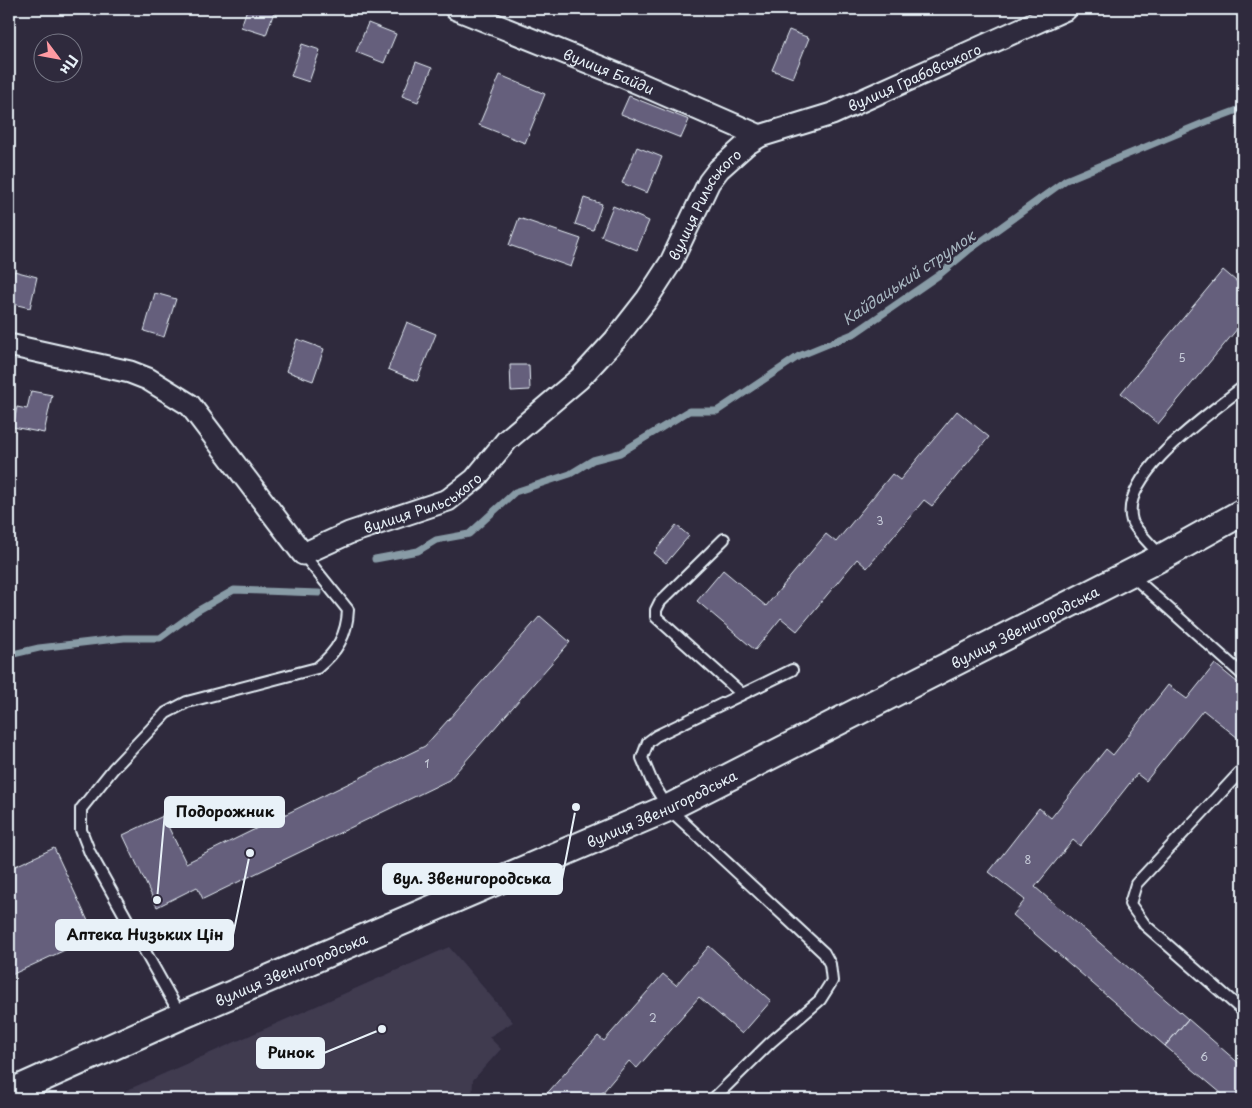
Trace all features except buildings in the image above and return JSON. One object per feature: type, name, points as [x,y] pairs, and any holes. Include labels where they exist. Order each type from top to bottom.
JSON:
[{"type":"street","name":"вулиця Байди","points":[[456,9],[620,75],[760,136]]},
{"type":"street","name":"вулиця Грабовського","points":[[760,136],[832,114],[1066,9]]},
{"type":"street","name":"вулиця Рильського","points":[[302,554],[349,533],[448,500],[475,479],[507,440],[578,379],[615,340],[647,300],[671,262],[709,182],[734,155],[760,136]]},
{"type":"street","points":[[9,344],[130,372],[148,379],[190,405],[302,554]]},
{"type":"street","name":"вулиця Звенигородська","points":[[9,1092],[181,1016],[668,808],[1129,572],[1162,557],[1243,512]]},
{"type":"lane","points":[[1162,557],[1132,522],[1130,502],[1146,474],[1166,448],[1243,387]]},
{"type":"lane","points":[[724,539],[660,602],[656,610],[656,617],[742,694]]},
{"type":"lane","points":[[181,1016],[90,853],[81,830],[82,809],[113,769],[166,714],[187,702],[317,668],[330,658],[339,645],[347,627],[348,610],[302,554]]},
{"type":"lane","points":[[1129,572],[1243,675]]},
{"type":"lane","points":[[713,1099],[771,1042],[820,1000],[832,981],[832,972],[824,953],[668,808],[652,782],[642,758],[648,742],[667,730],[792,670]]},
{"type":"lane","points":[[1243,769],[1136,884],[1130,904],[1145,925],[1243,1011]]},
{"type":"shaded area","points":[[449,947],[513,1022],[489,1037],[501,1049],[473,1080],[472,1099],[107,1099]]},
{"type":"waterway","name":"Кайдацький струмок","points":[[375,559],[418,551],[436,540],[469,534],[515,492],[570,474],[593,460],[620,453],[689,411],[717,411],[799,356],[855,333],[939,275],[969,250],[1066,180],[1243,108]]},
{"type":"waterway","name":"Кайдацький струмок","points":[[9,655],[39,648],[124,638],[160,638],[197,611],[234,590],[319,593]]},
{"type":"place","name":"вул. Звенигородська","points":[[576,807]]},
{"type":"place","name":"Аптека Низьких Цін","points":[[250,853]]},
{"type":"place","name":"Подорожник","points":[[157,900]]},
{"type":"place","name":"Ринок","points":[[382,1029]]}]
